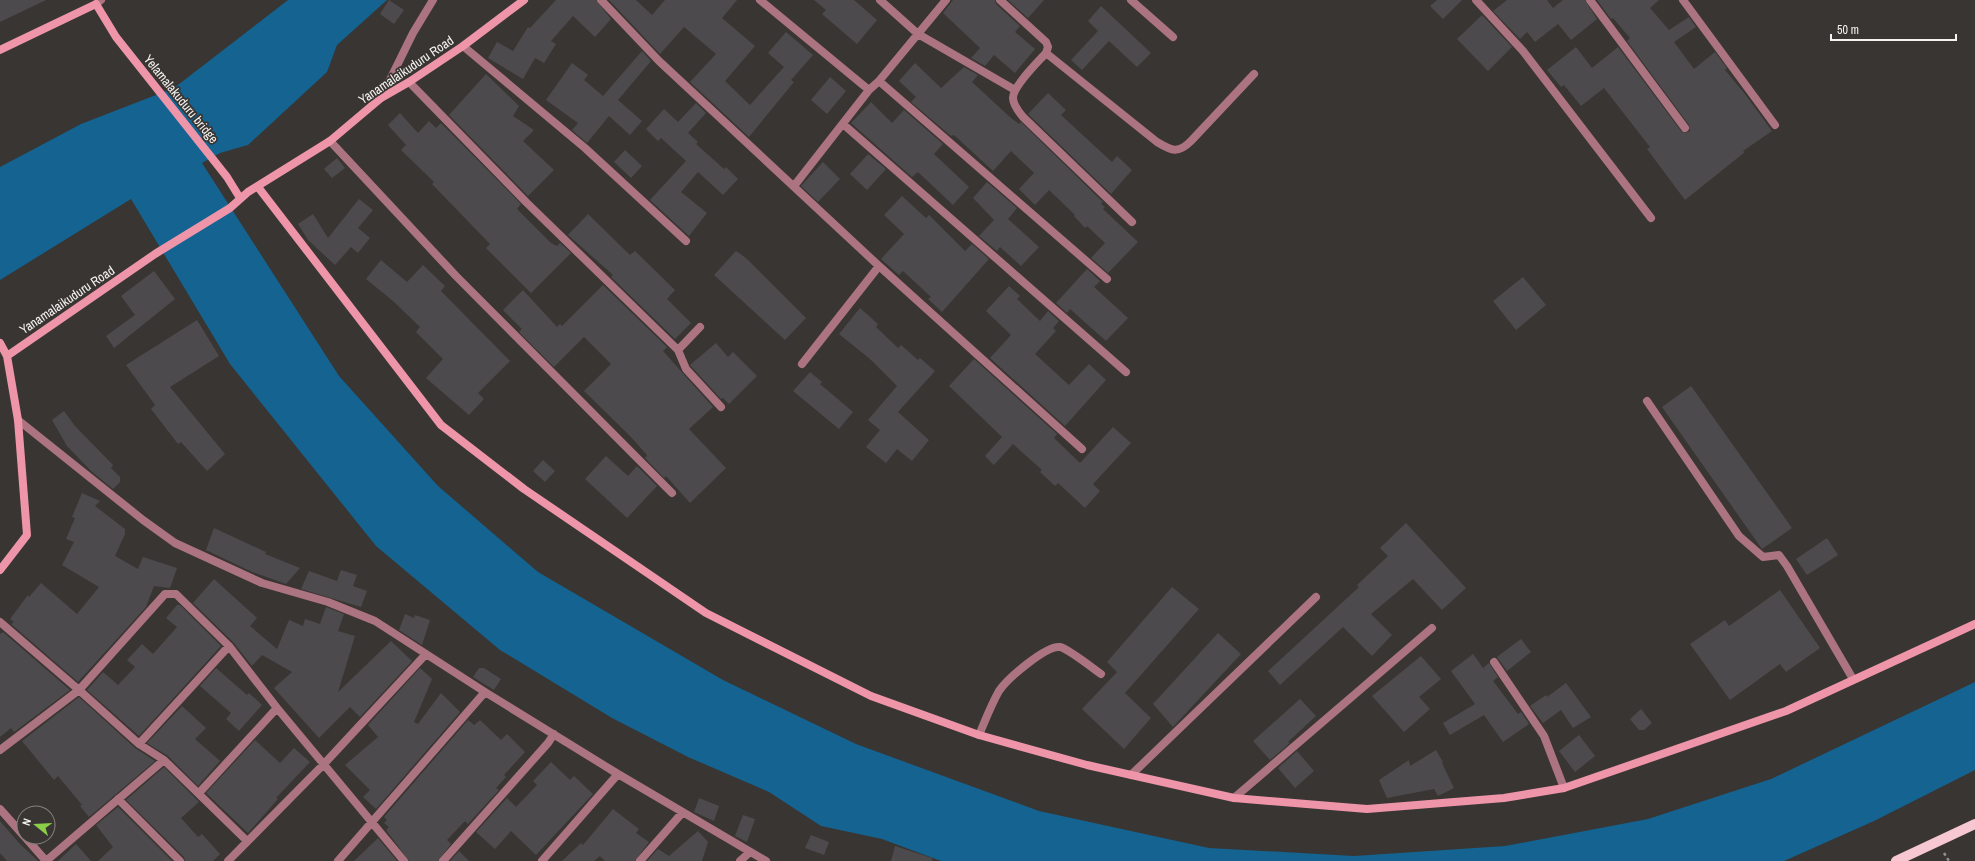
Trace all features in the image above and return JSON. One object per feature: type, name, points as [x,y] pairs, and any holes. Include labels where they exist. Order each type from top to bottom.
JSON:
[{"type":"main road","points":[[1896,861],[1975,824]]},
{"type":"street","points":[[381,98],[413,33],[433,0]]},
{"type":"street","name":"Yanamalaikuduru Road","points":[[3,357],[155,254],[230,208],[240,198],[330,141],[381,98],[410,82],[463,46],[524,0]]},
{"type":"street","points":[[601,0],[659,61],[879,266],[1082,449]]},
{"type":"street","points":[[760,0],[869,90]]},
{"type":"street","points":[[880,0],[918,34],[1015,90]]},
{"type":"street","points":[[794,186],[869,90],[879,81],[946,0]]},
{"type":"street","points":[[1000,0],[1046,42],[1048,47],[1046,53],[1015,90],[1013,98],[1014,102],[1023,117],[1132,222]]},
{"type":"street","points":[[1131,0],[1174,37]]},
{"type":"street","points":[[1476,0],[1523,51],[1651,218]]},
{"type":"street","points":[[1590,0],[1685,128]]},
{"type":"street","points":[[1683,0],[1775,125]]},
{"type":"street","points":[[0,50],[99,2]]},
{"type":"street","name":"Yelamalakuduru bridge","points":[[99,2],[116,37],[227,177],[240,198]]},
{"type":"street","points":[[463,46],[585,148],[686,241]]},
{"type":"street","points":[[1046,53],[1157,142],[1176,151],[1184,148],[1254,74]]},
{"type":"street","points":[[879,81],[1107,280]]},
{"type":"street","points":[[410,82],[527,203],[678,350],[686,369],[721,406]]},
{"type":"street","points":[[843,124],[1126,372]]},
{"type":"street","points":[[330,141],[456,276],[672,493]]},
{"type":"street","points":[[258,187],[441,425],[518,484],[706,613],[871,696],[979,735],[1087,765],[1234,798],[1367,809],[1504,798],[1564,788],[1786,711],[1975,624]]},
{"type":"street","points":[[802,364],[879,266]]},
{"type":"street","points":[[678,350],[700,327]]},
{"type":"street","points":[[0,343],[18,420],[27,535],[0,570]]},
{"type":"street","points":[[1647,401],[1739,536],[1763,557],[1779,555],[1854,679]]},
{"type":"street","points":[[18,420],[144,520],[176,543],[262,583],[357,612],[387,628],[485,692],[618,774],[766,861]]},
{"type":"street","points":[[0,750],[79,690],[165,594],[176,594],[229,646],[277,708],[404,861]]},
{"type":"street","points":[[1131,774],[1316,597]]},
{"type":"street","points":[[0,622],[139,744],[164,760],[247,841]]},
{"type":"street","points":[[1234,798],[1432,628]]},
{"type":"street","points":[[139,744],[229,646]]},
{"type":"street","points":[[979,735],[996,697],[1004,684],[1036,657],[1050,648],[1061,647],[1101,674]]},
{"type":"street","points":[[228,861],[324,764],[426,654]]},
{"type":"street","points":[[1494,662],[1544,736],[1564,788]]},
{"type":"street","points":[[338,861],[485,692]]},
{"type":"street","points":[[199,793],[277,708]]},
{"type":"street","points":[[443,861],[548,743],[554,734]]},
{"type":"street","points":[[31,845],[46,861],[164,760]]},
{"type":"street","points":[[542,861],[618,774]]},
{"type":"street","points":[[118,799],[180,861]]},
{"type":"street","points":[[0,809],[16,828]]},
{"type":"street","points":[[640,861],[682,813]]},
{"type":"street","points":[[740,861],[750,852]]},
{"type":"water","points":[[288,0],[387,0],[337,45],[327,72],[248,145],[220,153],[202,163],[339,376],[438,486],[538,572],[723,680],[856,744],[1039,811],[1209,848],[1354,856],[1505,846],[1648,819],[1771,779],[1975,682],[1975,770],[1874,821],[1784,861],[941,861],[882,839],[821,826],[769,792],[688,757],[612,718],[500,650],[376,546],[230,364],[131,199],[0,280],[0,167],[81,124],[174,88]]},
{"type":"building","points":[[0,0],[46,0],[0,22]]},
{"type":"building","points":[[389,0],[404,10],[394,24],[380,14]]},
{"type":"building","points":[[556,0],[596,0],[611,19],[595,37],[573,16],[551,41],[556,44],[544,63],[535,58],[523,79],[488,58],[497,42],[513,51],[528,27],[530,28]]},
{"type":"building","points":[[609,0],[636,0],[652,15],[665,0],[737,0],[722,18],[755,46],[725,81],[750,105],[784,67],[768,53],[786,32],[813,55],[791,80],[794,82],[749,137],[690,82],[716,54],[684,27],[660,54]]},
{"type":"building","points":[[814,0],[854,0],[877,20],[857,44],[822,14],[826,10]]},
{"type":"building","points":[[953,0],[995,0],[996,4],[1020,26],[1015,32],[1035,49],[1015,73],[994,55],[985,66],[971,58],[980,48],[943,13]]},
{"type":"building","points":[[1008,0],[1044,0],[1028,18]]},
{"type":"building","points":[[1437,0],[1462,0],[1443,19],[1430,6]]},
{"type":"building","points":[[1507,0],[1547,0],[1553,8],[1563,0],[1585,0],[1597,19],[1571,40],[1558,24],[1535,42],[1527,32],[1520,39],[1493,11]]},
{"type":"building","points":[[1597,0],[1659,0],[1650,8],[1669,30],[1689,17],[1696,27],[1674,42],[1694,69],[1715,52],[1727,68],[1725,70],[1772,131],[1743,151],[1745,152],[1685,200],[1647,149],[1650,147],[1604,88],[1581,106],[1564,85],[1561,87],[1547,70],[1576,47],[1592,68],[1618,47],[1681,131],[1685,133],[1690,131],[1689,125],[1627,41],[1630,38],[1613,18],[1611,19]]},
{"type":"building","points":[[1101,6],[1151,53],[1137,67],[1109,41],[1082,70],[1071,60],[1098,31],[1088,21]]},
{"type":"building","points":[[1482,15],[1512,47],[1488,71],[1457,39]]},
{"type":"building","points":[[642,51],[651,61],[618,100],[642,121],[630,135],[609,116],[587,143],[572,130],[578,123],[546,100],[572,63],[588,75],[584,80],[603,96]]},
{"type":"building","points":[[915,63],[941,88],[964,67],[978,75],[972,82],[1011,118],[1019,124],[1021,122],[1103,202],[1101,204],[1105,207],[1103,209],[1138,242],[1108,273],[1091,258],[1105,243],[1087,226],[1085,228],[1074,216],[1075,215],[1049,190],[1035,205],[1019,189],[1034,173],[1011,151],[993,171],[954,135],[951,136],[911,102],[916,97],[899,81]]},
{"type":"building","points":[[486,74],[519,106],[513,116],[534,130],[523,141],[554,170],[528,196],[449,115]]},
{"type":"building","points":[[830,77],[846,91],[827,114],[811,100]]},
{"type":"building","points":[[1048,93],[1066,110],[1061,115],[1112,162],[1117,156],[1132,170],[1111,194],[1028,114]]},
{"type":"building","points":[[871,102],[892,123],[904,110],[943,144],[934,154],[969,187],[953,205],[918,172],[912,177],[851,123]]},
{"type":"building","points":[[696,103],[706,113],[688,133],[698,142],[696,144],[724,169],[726,167],[738,179],[723,195],[698,172],[681,192],[707,213],[689,236],[650,200],[686,161],[661,138],[658,141],[646,129],[664,109],[678,122]]},
{"type":"building","points":[[400,113],[418,133],[429,121],[436,128],[441,123],[521,204],[517,209],[551,243],[557,246],[560,243],[571,253],[531,293],[486,248],[490,244],[432,184],[434,182],[401,150],[406,145],[388,125]]},
{"type":"building","points":[[625,150],[642,166],[631,178],[614,162]]},
{"type":"building","points":[[868,154],[886,169],[867,190],[850,174]]},
{"type":"building","points":[[337,158],[345,168],[332,178],[324,169]]},
{"type":"building","points":[[823,162],[840,179],[818,202],[801,186]]},
{"type":"building","points":[[987,182],[1017,208],[1008,219],[1039,247],[1021,266],[1000,247],[997,251],[979,236],[994,220],[973,198]]},
{"type":"building","points":[[902,196],[926,218],[929,215],[965,251],[972,244],[989,259],[942,312],[928,299],[931,297],[903,271],[899,275],[881,259],[904,234],[884,215]]},
{"type":"building","points":[[359,199],[373,210],[358,228],[370,238],[358,253],[351,247],[335,265],[308,240],[298,224],[313,214],[328,238]]},
{"type":"building","points":[[588,214],[630,255],[635,251],[675,290],[667,299],[691,323],[675,339],[611,277],[613,275],[568,235]]},
{"type":"building","points":[[736,251],[746,258],[806,318],[785,340],[714,275]]},
{"type":"building","points":[[381,260],[407,282],[423,265],[445,286],[441,291],[510,361],[478,393],[484,399],[469,415],[426,378],[443,359],[416,332],[420,327],[393,301],[366,279]]},
{"type":"building","points":[[1087,269],[1100,281],[1094,287],[1128,318],[1106,341],[1070,309],[1067,313],[1056,303]]},
{"type":"building","points":[[154,271],[175,299],[114,348],[106,336],[135,315],[121,296]]},
{"type":"building","points":[[1523,277],[1546,305],[1516,330],[1493,301]]},
{"type":"building","points":[[603,285],[667,347],[663,351],[713,407],[689,429],[726,468],[690,503],[666,476],[664,478],[645,458],[647,455],[630,436],[584,391],[611,364],[584,337],[554,367],[519,332],[522,329],[503,310],[523,290],[557,327],[560,324],[562,326]]},
{"type":"building","points":[[1009,286],[1020,296],[1017,299],[1040,321],[1048,311],[1059,321],[1053,328],[1056,331],[1035,354],[1069,385],[1089,364],[1106,380],[1065,426],[990,358],[1011,335],[986,311]]},
{"type":"building","points":[[860,308],[878,324],[876,327],[898,348],[901,345],[918,360],[920,358],[935,371],[898,412],[929,440],[912,461],[897,449],[886,463],[866,447],[880,430],[868,420],[897,386],[870,359],[839,334]]},
{"type":"building","points":[[197,320],[219,356],[170,387],[225,454],[207,471],[181,442],[178,444],[151,409],[155,405],[126,365]]},
{"type":"building","points":[[716,343],[728,357],[733,352],[757,376],[729,404],[723,398],[721,399],[690,365]]},
{"type":"building","points":[[974,359],[1057,434],[1054,438],[1080,463],[1113,427],[1131,443],[1093,484],[1100,491],[1085,508],[1058,483],[1055,486],[1040,472],[1042,470],[1013,444],[994,465],[985,456],[1002,437],[949,386]]},
{"type":"building","points":[[810,372],[822,382],[820,384],[853,412],[839,429],[793,391]]},
{"type":"building","points":[[1691,386],[1792,528],[1762,549],[1662,407]]},
{"type":"building","points":[[64,411],[75,426],[113,465],[111,468],[120,477],[120,482],[113,489],[91,471],[67,446],[52,420]]},
{"type":"building","points":[[606,456],[628,476],[637,466],[657,486],[627,518],[585,479]]},
{"type":"building","points":[[543,460],[555,471],[545,482],[533,471]]},
{"type":"building","points":[[82,493],[100,501],[95,506],[125,529],[125,534],[115,556],[138,569],[143,557],[177,568],[170,588],[154,586],[146,607],[78,682],[11,624],[14,622],[10,619],[28,595],[29,597],[41,583],[77,614],[99,587],[62,565],[74,542],[66,539],[75,518],[72,517]]},
{"type":"building","points":[[1406,523],[1466,588],[1442,610],[1413,579],[1371,614],[1392,635],[1372,656],[1343,627],[1280,685],[1268,671],[1359,587],[1357,585],[1388,556],[1380,548]]},
{"type":"building","points":[[214,528],[266,552],[265,554],[300,568],[286,584],[250,571],[206,550]]},
{"type":"building","points":[[1827,538],[1838,555],[1807,575],[1796,559]]},
{"type":"building","points":[[341,570],[357,575],[353,586],[367,591],[361,607],[301,589],[309,571],[337,581]]},
{"type":"building","points":[[214,579],[257,618],[250,626],[277,649],[289,620],[303,626],[305,619],[320,624],[326,607],[344,614],[338,631],[355,636],[338,692],[391,641],[412,661],[360,717],[350,707],[319,738],[274,688],[292,672],[262,655],[252,666],[233,642],[193,603]]},
{"type":"building","points":[[1172,587],[1199,609],[1125,693],[1151,718],[1124,749],[1082,709],[1117,672],[1107,662]]},
{"type":"building","points":[[1780,590],[1820,648],[1786,672],[1780,664],[1730,700],[1690,644],[1725,620],[1729,626]]},
{"type":"building","points":[[177,605],[180,605],[221,646],[139,736],[87,690],[103,672],[118,685],[135,667],[127,660],[142,644],[153,654],[177,627],[166,618]]},
{"type":"building","points":[[405,614],[414,618],[415,615],[430,620],[422,645],[399,630]]},
{"type":"building","points":[[3,632],[70,690],[14,732],[11,728],[0,737],[0,634]]},
{"type":"building","points":[[1218,633],[1241,654],[1173,727],[1153,704]]},
{"type":"building","points":[[1521,639],[1531,652],[1507,671],[1497,657]]},
{"type":"building","points":[[1473,654],[1483,668],[1489,663],[1498,677],[1493,681],[1518,714],[1521,712],[1529,724],[1503,742],[1484,715],[1450,735],[1443,723],[1475,704],[1451,671]]},
{"type":"building","points":[[1421,656],[1441,679],[1419,697],[1430,709],[1404,732],[1372,696]]},
{"type":"building","points":[[216,668],[247,695],[249,693],[262,705],[239,731],[226,719],[231,713],[200,686]]},
{"type":"building","points":[[420,668],[432,679],[414,722],[418,724],[441,693],[460,712],[376,809],[363,797],[370,790],[345,765],[378,737],[368,725]]},
{"type":"building","points":[[479,668],[484,668],[501,679],[494,690],[473,677]]},
{"type":"building","points":[[1566,683],[1591,717],[1573,728],[1561,710],[1543,723],[1530,706],[1546,695],[1547,697]]},
{"type":"building","points":[[79,697],[135,748],[155,761],[89,817],[80,806],[82,805],[58,776],[54,780],[22,741]]},
{"type":"building","points":[[1300,699],[1316,716],[1288,742],[1290,743],[1270,760],[1253,741]]},
{"type":"building","points":[[182,706],[206,728],[195,739],[220,761],[198,786],[168,756],[147,743]]},
{"type":"building","points":[[1641,709],[1652,723],[1644,730],[1639,730],[1630,719]]},
{"type":"building","points":[[468,720],[474,725],[480,720],[501,740],[507,734],[525,752],[504,775],[506,777],[496,788],[499,790],[468,824],[465,821],[447,840],[451,844],[438,861],[409,861],[386,830],[389,827],[384,823],[387,820],[384,817]]},
{"type":"building","points":[[1579,735],[1595,756],[1575,772],[1559,751]]},
{"type":"building","points":[[255,740],[280,763],[294,748],[310,762],[276,798],[278,799],[248,833],[206,793]]},
{"type":"building","points":[[1436,750],[1454,788],[1438,796],[1434,789],[1387,798],[1379,780],[1409,760],[1410,766]]},
{"type":"building","points":[[1297,751],[1314,771],[1295,788],[1278,768]]},
{"type":"building","points":[[551,762],[570,780],[574,776],[593,794],[536,855],[511,831],[495,849],[476,832],[507,798],[516,807],[537,785],[533,781]]},
{"type":"building","points":[[164,767],[199,802],[181,818],[198,837],[202,834],[220,854],[213,861],[185,861],[184,857],[126,800]]},
{"type":"building","points":[[699,798],[719,806],[714,821],[694,812]]},
{"type":"building","points":[[118,807],[172,861],[98,861],[113,847],[96,825]]},
{"type":"building","points":[[613,809],[639,829],[636,833],[649,842],[635,861],[605,861],[600,856],[594,861],[562,861],[581,843],[583,845]]},
{"type":"building","points":[[743,815],[755,819],[747,842],[735,836]]},
{"type":"building","points":[[0,821],[16,839],[16,845],[21,845],[38,861],[7,861],[0,853]]},
{"type":"building","points":[[698,831],[708,842],[702,861],[647,861],[658,849],[669,856]]},
{"type":"building","points":[[811,835],[829,842],[824,855],[805,848]]},
{"type":"building","points":[[378,838],[397,861],[354,861]]},
{"type":"building","points":[[76,844],[91,861],[58,861]]},
{"type":"building","points":[[895,846],[932,858],[932,861],[891,861]]},
{"type":"building","points":[[459,851],[469,861],[450,861]]}]
